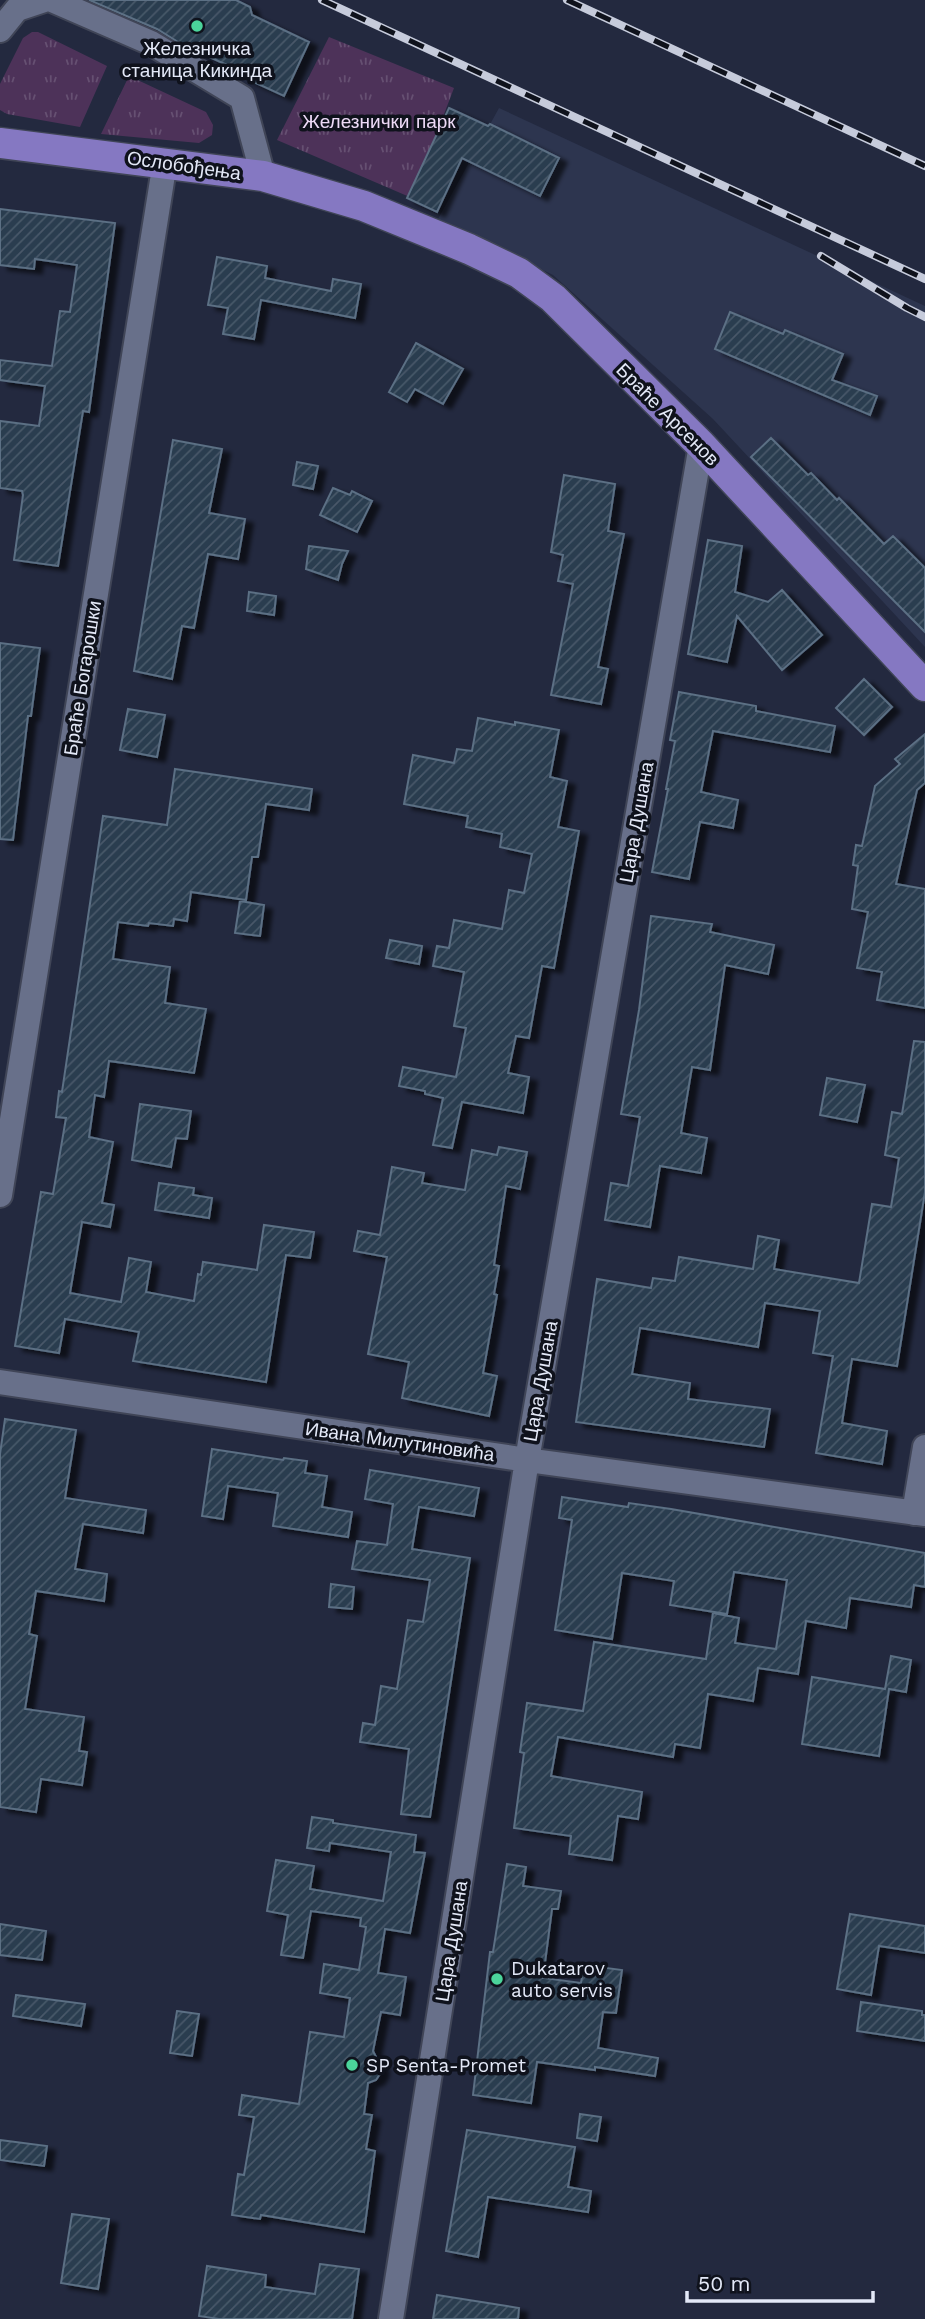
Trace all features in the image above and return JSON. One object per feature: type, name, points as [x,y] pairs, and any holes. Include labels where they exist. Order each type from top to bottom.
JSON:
[{"type":"main road","name":"Ослобођења","points":[[0,143],[263,176],[365,206]]},
{"type":"main road","name":"Браће Арсенов","points":[[365,206],[519,273],[554,298],[701,445],[925,686]]},
{"type":"street","points":[[0,30],[17,9],[44,0]]},
{"type":"street","points":[[52,0],[151,43],[242,98],[263,176]]},
{"type":"street","name":"Браће Богарошки","points":[[0,1195],[165,162]]},
{"type":"street","name":"Цара Душана","points":[[391,2319],[527,1460],[701,445]]},
{"type":"street","name":"Ивана Милутиновића","points":[[0,1382],[527,1460],[919,1513]]},
{"type":"street","points":[[919,1513],[925,1447]]},
{"type":"shaded area","points":[[499,108],[925,306],[925,647],[713,419],[553,275],[438,219]]},
{"type":"green space","points":[[32,32],[38,32],[107,66],[80,127],[7,114],[0,110],[0,84],[23,38]]},
{"type":"green space","name":"Железнички парк","points":[[329,37],[454,88],[412,198],[277,140]]},
{"type":"green space","points":[[129,76],[206,112],[213,125],[212,135],[199,143],[101,134]]},
{"type":"building","name":"Железничка станица Кикинда","points":[[89,0],[236,0],[250,7],[252,15],[309,42],[284,96],[245,78],[247,74],[183,45],[157,29]]},
{"type":"building","points":[[449,108],[488,126],[490,124],[559,158],[540,196],[462,158],[437,212],[407,198]]},
{"type":"building","points":[[0,209],[115,223],[89,412],[83,411],[58,566],[14,560],[23,495],[22,491],[0,488],[0,421],[39,426],[45,386],[0,380],[0,360],[52,366],[60,311],[70,312],[77,265],[35,259],[34,269],[0,265]]},
{"type":"building","points":[[217,257],[267,266],[265,278],[331,291],[333,279],[361,284],[355,318],[261,300],[254,339],[223,334],[228,308],[208,305]]},
{"type":"building","points":[[730,312],[783,334],[785,330],[843,354],[832,380],[877,396],[870,415],[715,349]]},
{"type":"building","points":[[416,343],[463,369],[443,404],[415,389],[407,402],[389,392]]},
{"type":"building","points":[[771,438],[808,475],[811,473],[837,500],[839,498],[884,544],[893,536],[925,568],[925,632],[751,457]]},
{"type":"building","points":[[173,440],[222,449],[209,513],[245,519],[238,559],[208,554],[194,628],[182,626],[172,679],[134,671]]},
{"type":"building","points":[[297,462],[318,466],[313,489],[293,485]]},
{"type":"building","points":[[564,475],[615,484],[608,531],[624,534],[598,667],[608,669],[601,704],[551,695],[573,584],[558,581],[563,555],[551,552]]},
{"type":"building","points":[[333,488],[350,495],[352,491],[372,501],[357,532],[320,515]]},
{"type":"building","points":[[708,540],[742,546],[735,592],[768,602],[782,590],[822,635],[782,670],[737,616],[727,662],[688,654]]},
{"type":"building","points":[[309,546],[348,551],[338,580],[306,569]]},
{"type":"building","points":[[249,592],[276,596],[274,615],[247,611]]},
{"type":"building","points":[[0,643],[40,648],[31,716],[28,716],[13,840],[0,839]]},
{"type":"building","points":[[864,679],[892,707],[864,735],[836,708]]},
{"type":"building","points":[[679,692],[756,706],[756,711],[835,726],[830,752],[713,731],[701,792],[738,800],[733,828],[700,822],[689,879],[652,872],[668,789],[675,741],[670,740]]},
{"type":"building","points":[[128,709],[165,715],[157,757],[120,750]]},
{"type":"building","points":[[478,718],[559,730],[550,777],[567,781],[558,827],[579,831],[554,968],[542,966],[529,1038],[516,1036],[508,1073],[529,1077],[523,1113],[462,1102],[452,1148],[433,1145],[443,1098],[399,1086],[403,1067],[456,1077],[466,1028],[454,1026],[464,972],[433,966],[437,946],[449,948],[454,920],[502,929],[509,890],[524,893],[532,854],[500,847],[502,834],[466,827],[468,816],[404,804],[413,755],[454,763],[457,749],[472,751]]},
{"type":"building","points":[[925,734],[925,783],[917,790],[896,884],[925,889],[925,1008],[877,1000],[882,972],[857,968],[868,912],[852,909],[858,866],[853,865],[856,845],[862,846],[875,786],[900,764],[895,759]]},
{"type":"building","points":[[175,769],[312,789],[309,810],[266,804],[258,857],[252,857],[246,900],[191,892],[187,921],[174,919],[173,926],[118,922],[113,959],[170,967],[165,1003],[206,1009],[194,1073],[109,1061],[104,1097],[95,1095],[89,1137],[113,1142],[102,1203],[114,1205],[110,1227],[82,1222],[70,1293],[121,1302],[129,1258],[151,1262],[146,1292],[194,1301],[198,1274],[201,1275],[203,1262],[257,1270],[264,1225],[314,1232],[310,1258],[286,1255],[266,1382],[133,1361],[139,1332],[65,1319],[59,1353],[15,1346],[41,1192],[53,1194],[66,1118],[56,1117],[59,1091],[62,1092],[103,816],[167,825]]},
{"type":"building","points":[[240,901],[264,905],[260,936],[235,933]]},
{"type":"building","points":[[651,916],[712,924],[710,932],[774,945],[768,974],[725,965],[710,1070],[692,1067],[681,1133],[707,1138],[701,1173],[660,1166],[650,1227],[605,1220],[611,1183],[628,1186],[640,1117],[621,1114],[639,1010]]},
{"type":"building","points":[[390,940],[422,946],[419,964],[386,958]]},
{"type":"building","points":[[914,1041],[925,1042],[925,1192],[897,1366],[852,1359],[842,1423],[887,1431],[882,1464],[816,1453],[833,1356],[813,1353],[820,1311],[765,1303],[758,1347],[640,1328],[632,1374],[690,1383],[688,1399],[770,1409],[764,1447],[576,1422],[597,1279],[651,1288],[653,1278],[675,1281],[679,1257],[753,1269],[758,1236],[779,1240],[774,1269],[859,1283],[872,1204],[891,1207],[899,1158],[885,1155],[892,1112],[902,1114]]},
{"type":"building","points":[[827,1078],[865,1085],[857,1122],[820,1115]]},
{"type":"building","points":[[140,1104],[191,1111],[187,1139],[176,1138],[171,1167],[132,1160]]},
{"type":"building","points":[[499,1147],[527,1152],[520,1189],[506,1186],[494,1265],[499,1266],[494,1294],[497,1295],[483,1373],[497,1376],[489,1416],[402,1398],[409,1362],[368,1354],[387,1257],[354,1251],[358,1231],[380,1235],[392,1167],[424,1173],[422,1183],[465,1190],[472,1150],[497,1155]]},
{"type":"building","points":[[159,1183],[194,1188],[193,1195],[212,1198],[209,1218],[155,1210]]},
{"type":"building","points":[[5,1419],[76,1430],[65,1498],[146,1510],[143,1533],[83,1524],[75,1569],[107,1574],[104,1601],[36,1591],[29,1634],[37,1636],[25,1709],[84,1717],[79,1751],[87,1752],[82,1785],[41,1779],[36,1812],[0,1807],[0,1454]]},
{"type":"building","points":[[212,1449],[307,1461],[305,1473],[327,1476],[322,1507],[352,1512],[348,1537],[273,1526],[278,1493],[228,1486],[223,1519],[202,1516]]},
{"type":"building","points":[[370,1470],[479,1488],[474,1516],[419,1507],[412,1549],[470,1558],[430,1817],[401,1814],[409,1749],[360,1742],[363,1723],[375,1725],[381,1686],[397,1689],[408,1620],[423,1622],[430,1580],[352,1569],[357,1541],[387,1545],[393,1504],[365,1499]]},
{"type":"building","points":[[562,1497],[628,1507],[629,1503],[671,1509],[925,1553],[925,1587],[914,1585],[911,1607],[850,1598],[846,1628],[806,1621],[798,1674],[758,1668],[753,1701],[708,1694],[700,1748],[675,1744],[673,1757],[558,1737],[551,1776],[642,1792],[638,1819],[618,1816],[612,1860],[569,1854],[571,1836],[514,1828],[524,1753],[520,1752],[527,1703],[583,1711],[594,1642],[706,1659],[713,1613],[739,1618],[735,1643],[776,1649],[787,1580],[734,1572],[727,1614],[670,1605],[674,1581],[622,1573],[612,1639],[555,1630],[572,1520],[559,1518]]},
{"type":"building","points":[[331,1584],[354,1587],[352,1609],[329,1607]]},
{"type":"building","points":[[891,1656],[911,1660],[906,1692],[889,1689],[879,1756],[802,1744],[812,1677],[885,1689]]},
{"type":"building","points":[[312,1817],[333,1820],[333,1823],[416,1835],[414,1852],[425,1853],[410,1933],[385,1929],[378,1973],[406,1977],[400,2015],[381,2012],[373,2051],[381,2067],[376,2080],[368,2083],[364,2114],[372,2115],[366,2149],[375,2151],[364,2232],[261,2215],[260,2219],[232,2215],[238,2174],[244,2175],[254,2117],[239,2115],[242,2095],[299,2104],[310,2032],[344,2037],[350,1998],[320,1993],[324,1964],[359,1970],[366,1927],[360,1926],[361,1918],[311,1911],[303,1958],[281,1955],[288,1915],[267,1911],[276,1860],[314,1866],[310,1889],[383,1901],[391,1852],[330,1843],[329,1851],[307,1848]]},
{"type":"building","points":[[507,1864],[526,1867],[523,1886],[561,1891],[558,1909],[552,1909],[543,1978],[581,1983],[584,1965],[622,1970],[616,2013],[603,2012],[598,2048],[658,2058],[655,2076],[537,2062],[531,2103],[473,2095],[490,1952],[493,1952]]},
{"type":"building","points":[[850,1914],[925,1926],[925,1953],[879,1946],[871,1995],[837,1989]]},
{"type":"building","points":[[0,1924],[46,1931],[42,1960],[0,1955]]},
{"type":"building","points":[[16,1995],[85,2004],[81,2026],[13,2016]]},
{"type":"building","points":[[861,2002],[922,2011],[922,2015],[925,2015],[925,2041],[857,2031]]},
{"type":"building","points":[[177,2011],[199,2014],[192,2056],[170,2053]]},
{"type":"building","points":[[580,2114],[601,2117],[597,2141],[577,2138]]},
{"type":"building","points":[[467,2130],[575,2147],[568,2187],[591,2191],[588,2212],[488,2197],[478,2257],[446,2251]]},
{"type":"building","points":[[0,2140],[47,2146],[44,2166],[0,2160]]},
{"type":"building","points":[[72,2214],[109,2219],[98,2289],[61,2283]]},
{"type":"building","points":[[320,2264],[359,2269],[352,2319],[219,2319],[199,2316],[207,2266],[266,2275],[265,2287],[315,2294]]},
{"type":"building","points":[[437,2295],[519,2308],[518,2319],[433,2319]]},
{"type":"railway","points":[[322,0],[925,279]]},
{"type":"railway","points":[[567,0],[925,166]]},
{"type":"railway","points":[[821,256],[925,317]]},
{"type":"place","name":"Железничка станица Кикинда","points":[[197,26]]},
{"type":"place","name":"Dukatarov auto servis","points":[[497,1979]]},
{"type":"place","name":"SP Senta-Promet","points":[[352,2065]]}]
